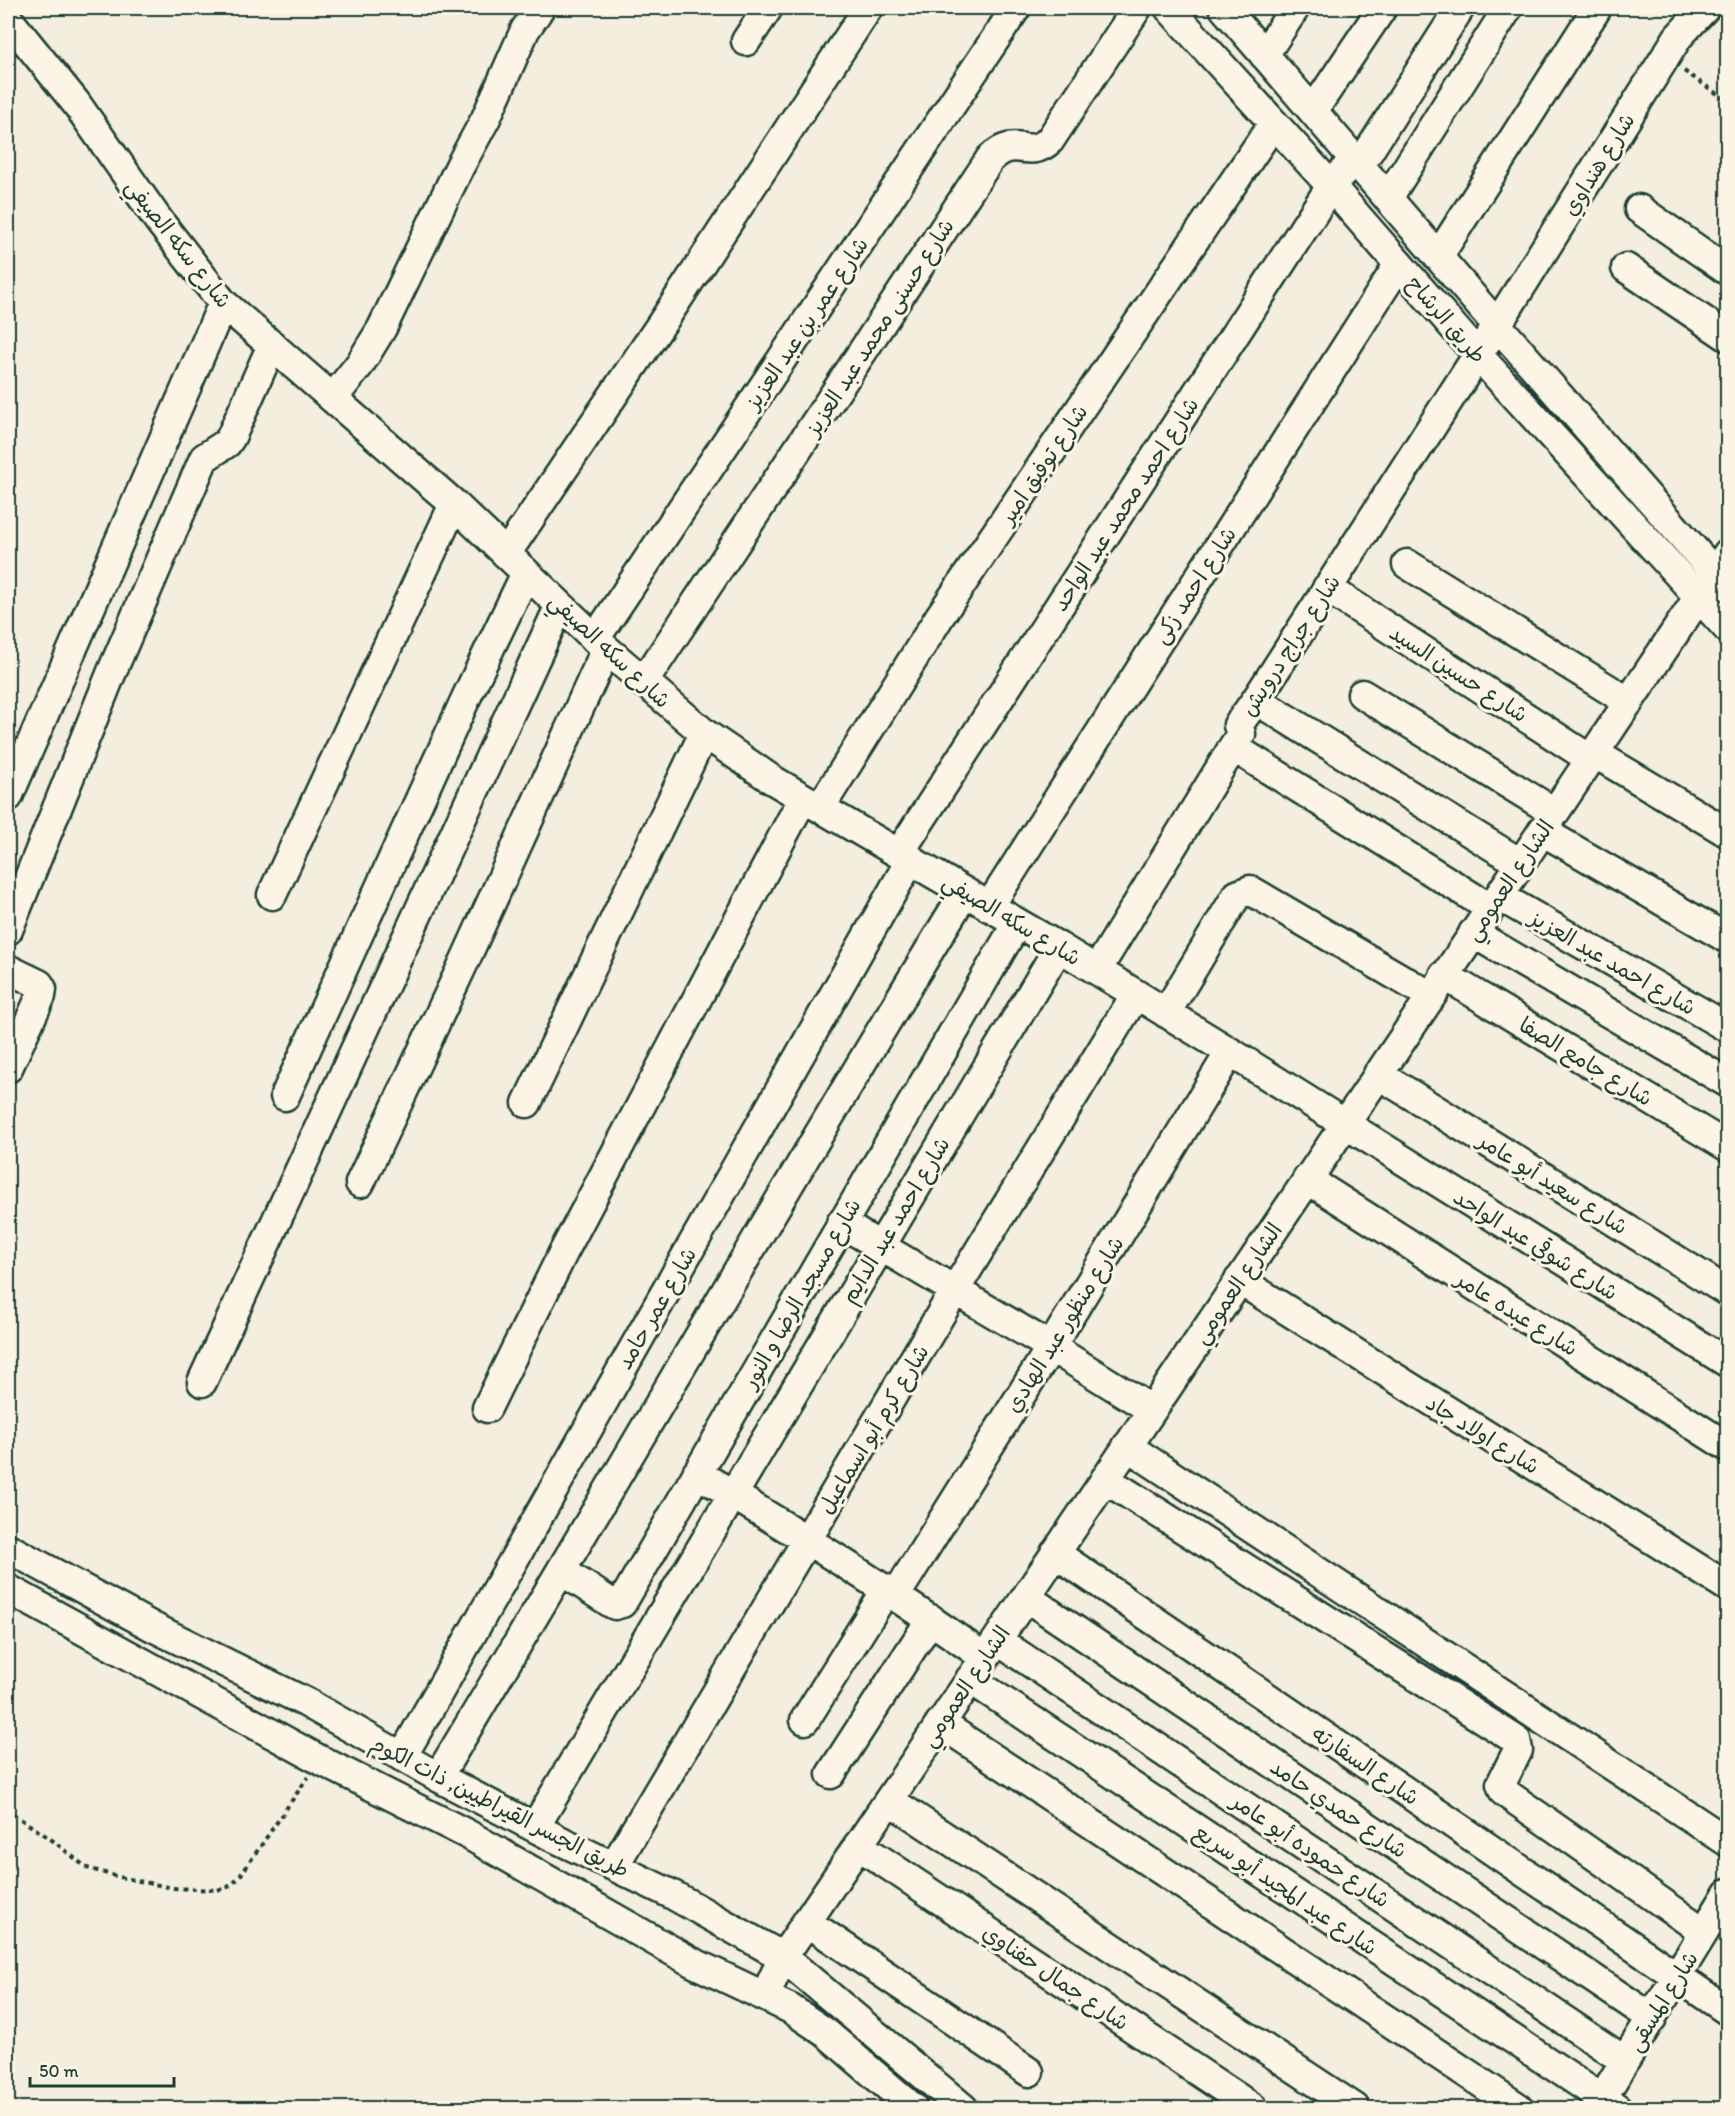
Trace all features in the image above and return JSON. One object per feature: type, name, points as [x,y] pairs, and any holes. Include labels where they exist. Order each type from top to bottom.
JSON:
[{"type":"street","points":[[333,398],[360,364],[382,328],[460,166],[486,118],[525,30],[540,8]]},
{"type":"street","points":[[746,41],[768,8]]},
{"type":"street","points":[[285,1096],[466,698],[516,563],[664,320],[868,8]]},
{"type":"street","name":"شارع عمر بن عبد العزيز","points":[[360,1183],[466,958],[600,644],[1016,8]]},
{"type":"street","name":"شارع حسنى محمد عبد العزيز","points":[[643,683],[990,159],[1006,148],[1016,146],[1028,150],[1035,149],[1044,146],[1050,140],[1137,8]]},
{"type":"street","name":"طريق الرشاح","points":[[1169,8],[1330,186],[1477,354],[1728,628]]},
{"type":"street","name":"طريق الرشاح","points":[[1224,8],[1497,325],[1723,572]]},
{"type":"street","points":[[1264,55],[1295,8]]},
{"type":"street","points":[[1313,111],[1382,8]]},
{"type":"street","name":"شارع احمد محمد عبد الواحد","points":[[905,856],[1330,186],[1357,162],[1460,8]]},
{"type":"street","points":[[1388,198],[1508,8]]},
{"type":"street","points":[[1438,257],[1597,8]]},
{"type":"street","name":"شارع هنداوي","points":[[1497,325],[1664,58],[1686,26],[1705,8]]},
{"type":"street","name":"شارع سكه الصيفي","points":[[8,19],[76,103],[159,221],[223,303],[454,504],[643,683],[704,733],[812,803],[1059,947],[1344,1124]]},
{"type":"street","name":"شارع توفيق امير","points":[[486,1408],[563,1254],[812,803],[1273,124]]},
{"type":"street","points":[[1639,210],[1728,271]]},
{"type":"street","name":"شارع احمد زكى","points":[[989,907],[1399,264]]},
{"type":"street","points":[[1626,268],[1728,337]]},
{"type":"street","points":[[8,797],[223,303]]},
{"type":"street","name":"شارع جراج درويش","points":[[1097,970],[1241,734],[1238,725],[1497,325]]},
{"type":"street","points":[[8,930],[113,669],[204,458],[227,443],[231,437],[272,345]]},
{"type":"street","points":[[272,895],[454,504]]},
{"type":"street","points":[[1407,564],[1629,702]]},
{"type":"street","name":"الشارع العمومي","points":[[765,1996],[783,1957],[940,1723],[1699,598],[1723,572]]},
{"type":"street","name":"شارع حسين السيد","points":[[1327,588],[1592,756],[1728,833]]},
{"type":"street","points":[[202,1382],[560,605]]},
{"type":"street","points":[[1362,694],[1548,822],[1728,939]]},
{"type":"street","points":[[1256,700],[1520,863]]},
{"type":"street","points":[[527,1103],[704,733]]},
{"type":"street","name":"شارع احمد عبد العزيز","points":[[1233,747],[1494,902],[1728,1028]]},
{"type":"street","name":"شارع عمر حامد","points":[[402,1757],[905,856]]},
{"type":"street","name":"شارع جامع الصفا","points":[[1166,1013],[1237,895],[1250,890],[1438,986],[1728,1147]]},
{"type":"street","points":[[438,1777],[562,1571],[870,1046],[965,892]]},
{"type":"street","name":"شارع مسجد الرضا و النور","points":[[562,1571],[611,1603],[621,1604],[1017,922]]},
{"type":"street","points":[[1473,933],[1728,1083]]},
{"type":"street","name":"شارع احمد عبد الدايم","points":[[535,1827],[1059,947]]},
{"type":"street","points":[[8,969],[39,984],[42,989],[41,996],[8,1068]]},
{"type":"street","name":"شارع كرم أبو اسماعيل","points":[[614,1866],[955,1290],[1136,994]]},
{"type":"street","name":"شارع منظور عبد الهادي","points":[[805,1720],[892,1592],[1051,1347],[1230,1052]]},
{"type":"street","name":"شارع سعيد أبو عامر","points":[[1378,1074],[1728,1292]]},
{"type":"street","name":"شارع شوقي عبد الواحد","points":[[1344,1124],[1728,1363]]},
{"type":"street","name":"شارع عبده عامر","points":[[1307,1179],[1728,1447]]},
{"type":"street","points":[[841,1223],[1051,1347],[1152,1410]]},
{"type":"street","name":"شارع اولاد جاد","points":[[1239,1280],[1728,1587]]},
{"type":"street","points":[[1127,1446],[1728,1842]]},
{"type":"street","points":[[697,1473],[892,1592],[984,1659]]},
{"type":"street","points":[[1105,1479],[1516,1740],[1518,1750],[1501,1784],[1504,1792],[1704,1932]]},
{"type":"street","name":"طريق الجسر القيراطيين, ذات الكوم","points":[[8,1548],[153,1627],[307,1704],[438,1777],[673,1895],[783,1957],[963,2109]]},
{"type":"street","name":"شارع السفارته","points":[[1056,1553],[1728,2011]]},
{"type":"street","name":"طريق الجسر القيراطيين, ذات الكوم","points":[[8,1589],[320,1760],[467,1834],[724,1978],[791,2010],[825,2032],[914,2109]]},
{"type":"street","name":"شارع حمدي حامد","points":[[1026,1597],[1652,2018]]},
{"type":"street","points":[[831,1774],[932,1619]]},
{"type":"street","name":"شارع حموده أبو عامر","points":[[984,1659],[1625,2061]]},
{"type":"street","name":"شارع عبد المجيد أبو سريع","points":[[984,1659],[1605,2105]]},
{"type":"street","points":[[940,1723],[1519,2109]]},
{"type":"street","points":[[889,1800],[1355,2109]]},
{"type":"street","name":"شارع جمال حفناوي","points":[[858,1845],[1253,2109]]},
{"type":"street","name":"شارع المسقى","points":[[1605,2105],[1625,2061],[1728,1893]]},
{"type":"street","points":[[807,1922],[1029,2072]]},
{"type":"path","points":[[1664,58],[1728,101]]},
{"type":"path","points":[[13,1814],[52,1840],[87,1868],[122,1878],[173,1888],[217,1890],[228,1887],[238,1879],[320,1760]]}]
